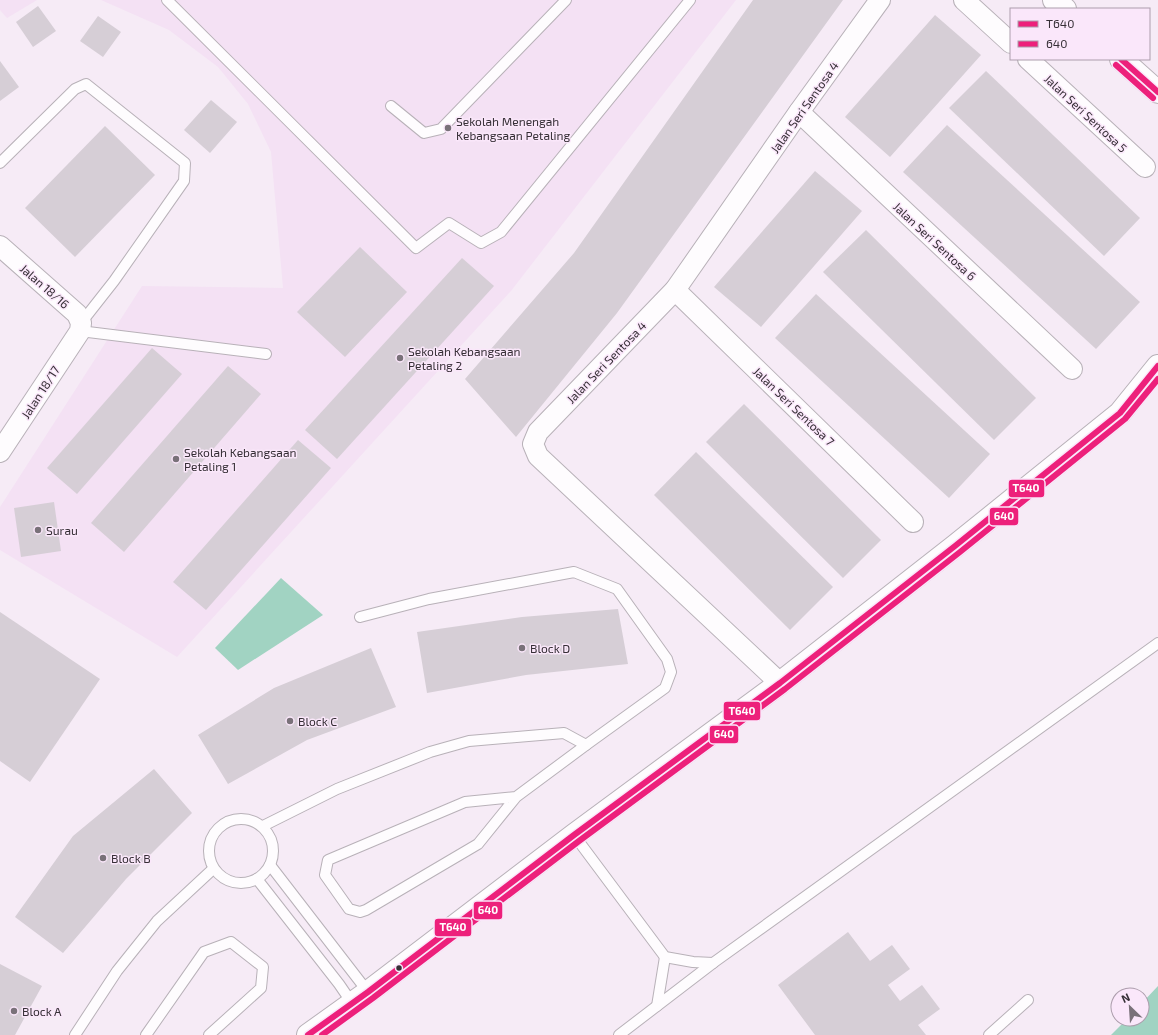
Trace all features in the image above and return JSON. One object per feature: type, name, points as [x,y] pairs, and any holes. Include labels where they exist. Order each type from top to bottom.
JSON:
[{"type":"main road","points":[[1054,0],[1064,8]]},
{"type":"main road","points":[[1122,60],[1158,92]]},
{"type":"main road","points":[[308,1035],[360,998],[574,835],[780,683],[955,546],[1120,413],[1158,366]]},
{"type":"street","name":"Jalan Seri Sentosa 4","points":[[780,683],[538,456],[533,444],[538,432],[675,290],[799,112],[880,0]]},
{"type":"street","points":[[964,0],[1010,42]]},
{"type":"street","name":"Jalan Seri Sentosa 5","points":[[1029,60],[1145,166]]},
{"type":"street","name":"Jalan Seri Sentosa 6","points":[[799,112],[1072,369]]},
{"type":"street","name":"Jalan 18/16","points":[[0,246],[78,314],[80,327]]},
{"type":"street","name":"Jalan Seri Sentosa 7","points":[[675,290],[912,522]]},
{"type":"street","name":"Jalan 18/17","points":[[0,452],[80,327]]},
{"type":"lane","points":[[167,0],[416,248],[449,223],[481,243],[502,232],[690,0]]},
{"type":"lane","points":[[391,106],[424,133],[441,129],[566,0]]},
{"type":"lane","points":[[0,163],[75,89],[86,84],[185,163],[184,181],[80,327],[266,354]]},
{"type":"lane","points":[[360,617],[429,599],[574,572],[617,589],[667,659],[671,672],[665,688],[516,797],[478,844],[366,910],[360,912],[349,909],[325,876],[328,860],[465,802],[516,797]]},
{"type":"lane","points":[[619,1035],[713,963],[1158,643]]},
{"type":"lane","points":[[263,826],[337,789],[430,752],[469,741],[564,733],[586,745]]},
{"type":"lane","points":[[238,818],[253,820],[263,826],[270,836],[273,846],[273,858],[263,874],[257,879],[246,883],[237,883],[226,880],[213,869],[209,858],[208,845],[212,834],[216,829],[225,822],[238,818]]},
{"type":"lane","points":[[574,835],[665,957],[693,962],[713,963]]},
{"type":"lane","points":[[270,865],[360,998]]},
{"type":"lane","points":[[75,1035],[117,971],[157,921],[213,869]]},
{"type":"lane","points":[[257,879],[339,984],[360,998]]},
{"type":"lane","points":[[146,1035],[204,952],[231,942],[263,967],[261,988],[209,1035]]},
{"type":"lane","points":[[657,1006],[665,957]]},
{"type":"lane","points":[[989,1035],[1028,1000]]},
{"type":"shaded area","points":[[0,0],[37,0],[7,18],[0,10]]},
{"type":"shaded area","points":[[101,0],[736,0],[511,291],[177,657],[0,550],[0,507],[142,286],[283,288],[271,152],[248,104],[218,67],[169,30]]},
{"type":"shaded area","points":[[281,578],[323,615],[238,670],[215,648]]},
{"type":"shaded area","points":[[1158,986],[1158,1035],[1111,1035],[1119,1027],[1150,1027],[1150,994]]},
{"type":"building","points":[[753,0],[843,0],[617,313],[516,437],[465,379],[574,253]]},
{"type":"building","points":[[38,6],[56,31],[33,47],[16,22]]},
{"type":"building","points":[[935,15],[981,55],[890,157],[845,117]]},
{"type":"building","points":[[98,16],[121,32],[103,57],[80,41]]},
{"type":"building","points":[[0,61],[19,87],[0,101]]},
{"type":"building","points":[[986,71],[1140,218],[1104,256],[949,108]]},
{"type":"building","points":[[211,100],[237,122],[210,153],[184,130]]},
{"type":"building","points":[[947,125],[1140,302],[1096,349],[903,172]]},
{"type":"building","points":[[105,126],[155,175],[75,257],[25,208]]},
{"type":"building","points":[[815,171],[862,211],[761,327],[714,287]]},
{"type":"building","points":[[866,230],[1036,398],[994,440],[823,272]]},
{"type":"building","points":[[360,247],[407,292],[345,357],[297,312]]},
{"type":"building","name":"Sekolah Kebangsaan Petaling 2","points":[[462,258],[494,286],[337,459],[305,430]]},
{"type":"building","points":[[816,294],[990,454],[949,498],[775,338]]},
{"type":"building","points":[[152,348],[182,374],[77,494],[47,468]]},
{"type":"building","name":"Sekolah Kebangsaan Petaling 1","points":[[228,366],[261,394],[124,552],[91,523]]},
{"type":"building","points":[[744,404],[881,540],[843,578],[706,442]]},
{"type":"building","points":[[298,440],[331,468],[206,610],[173,582]]},
{"type":"building","points":[[696,452],[833,587],[790,630],[654,495]]},
{"type":"building","name":"Surau","points":[[54,502],[61,551],[21,557],[14,508]]},
{"type":"building","name":"Block D","points":[[618,609],[628,664],[526,675],[427,693],[417,632],[522,617]]},
{"type":"building","points":[[0,612],[100,679],[30,782],[0,761]]},
{"type":"building","name":"Block C","points":[[371,648],[396,707],[307,740],[228,784],[198,735],[274,688]]},
{"type":"building","name":"Block B","points":[[154,769],[192,813],[126,879],[63,953],[15,917],[73,836]]},
{"type":"building","points":[[848,932],[870,961],[892,945],[910,969],[888,985],[900,1001],[922,985],[940,1009],[918,1025],[926,1035],[815,1035],[778,985]]},
{"type":"building","name":"Block A","points":[[0,964],[42,986],[15,1035],[0,1035]]},
{"type":"transit line","name":"T640","points":[[1122,60],[1158,92]]},
{"type":"transit line","name":"640","points":[[1116,65],[1153,98]]},
{"type":"transit line","name":"T640","points":[[308,1035],[368,992],[574,835],[780,683],[955,546],[1120,413],[1158,366]]},
{"type":"transit line","name":"640","points":[[322,1035],[579,841],[785,689],[960,552],[1125,419],[1158,379]]},
{"type":"place","name":"Sekolah Menengah Kebangsaan Petaling","points":[[448,128]]},
{"type":"place","name":"Sekolah Kebangsaan Petaling 2","points":[[400,358]]},
{"type":"place","name":"Sekolah Kebangsaan Petaling 1","points":[[176,459]]},
{"type":"place","name":"Surau","points":[[38,530]]},
{"type":"place","name":"Block D","points":[[522,648]]},
{"type":"place","name":"Block C","points":[[290,721]]},
{"type":"place","name":"Block B","points":[[103,858]]},
{"type":"place","name":"Block A","points":[[14,1011]]}]
